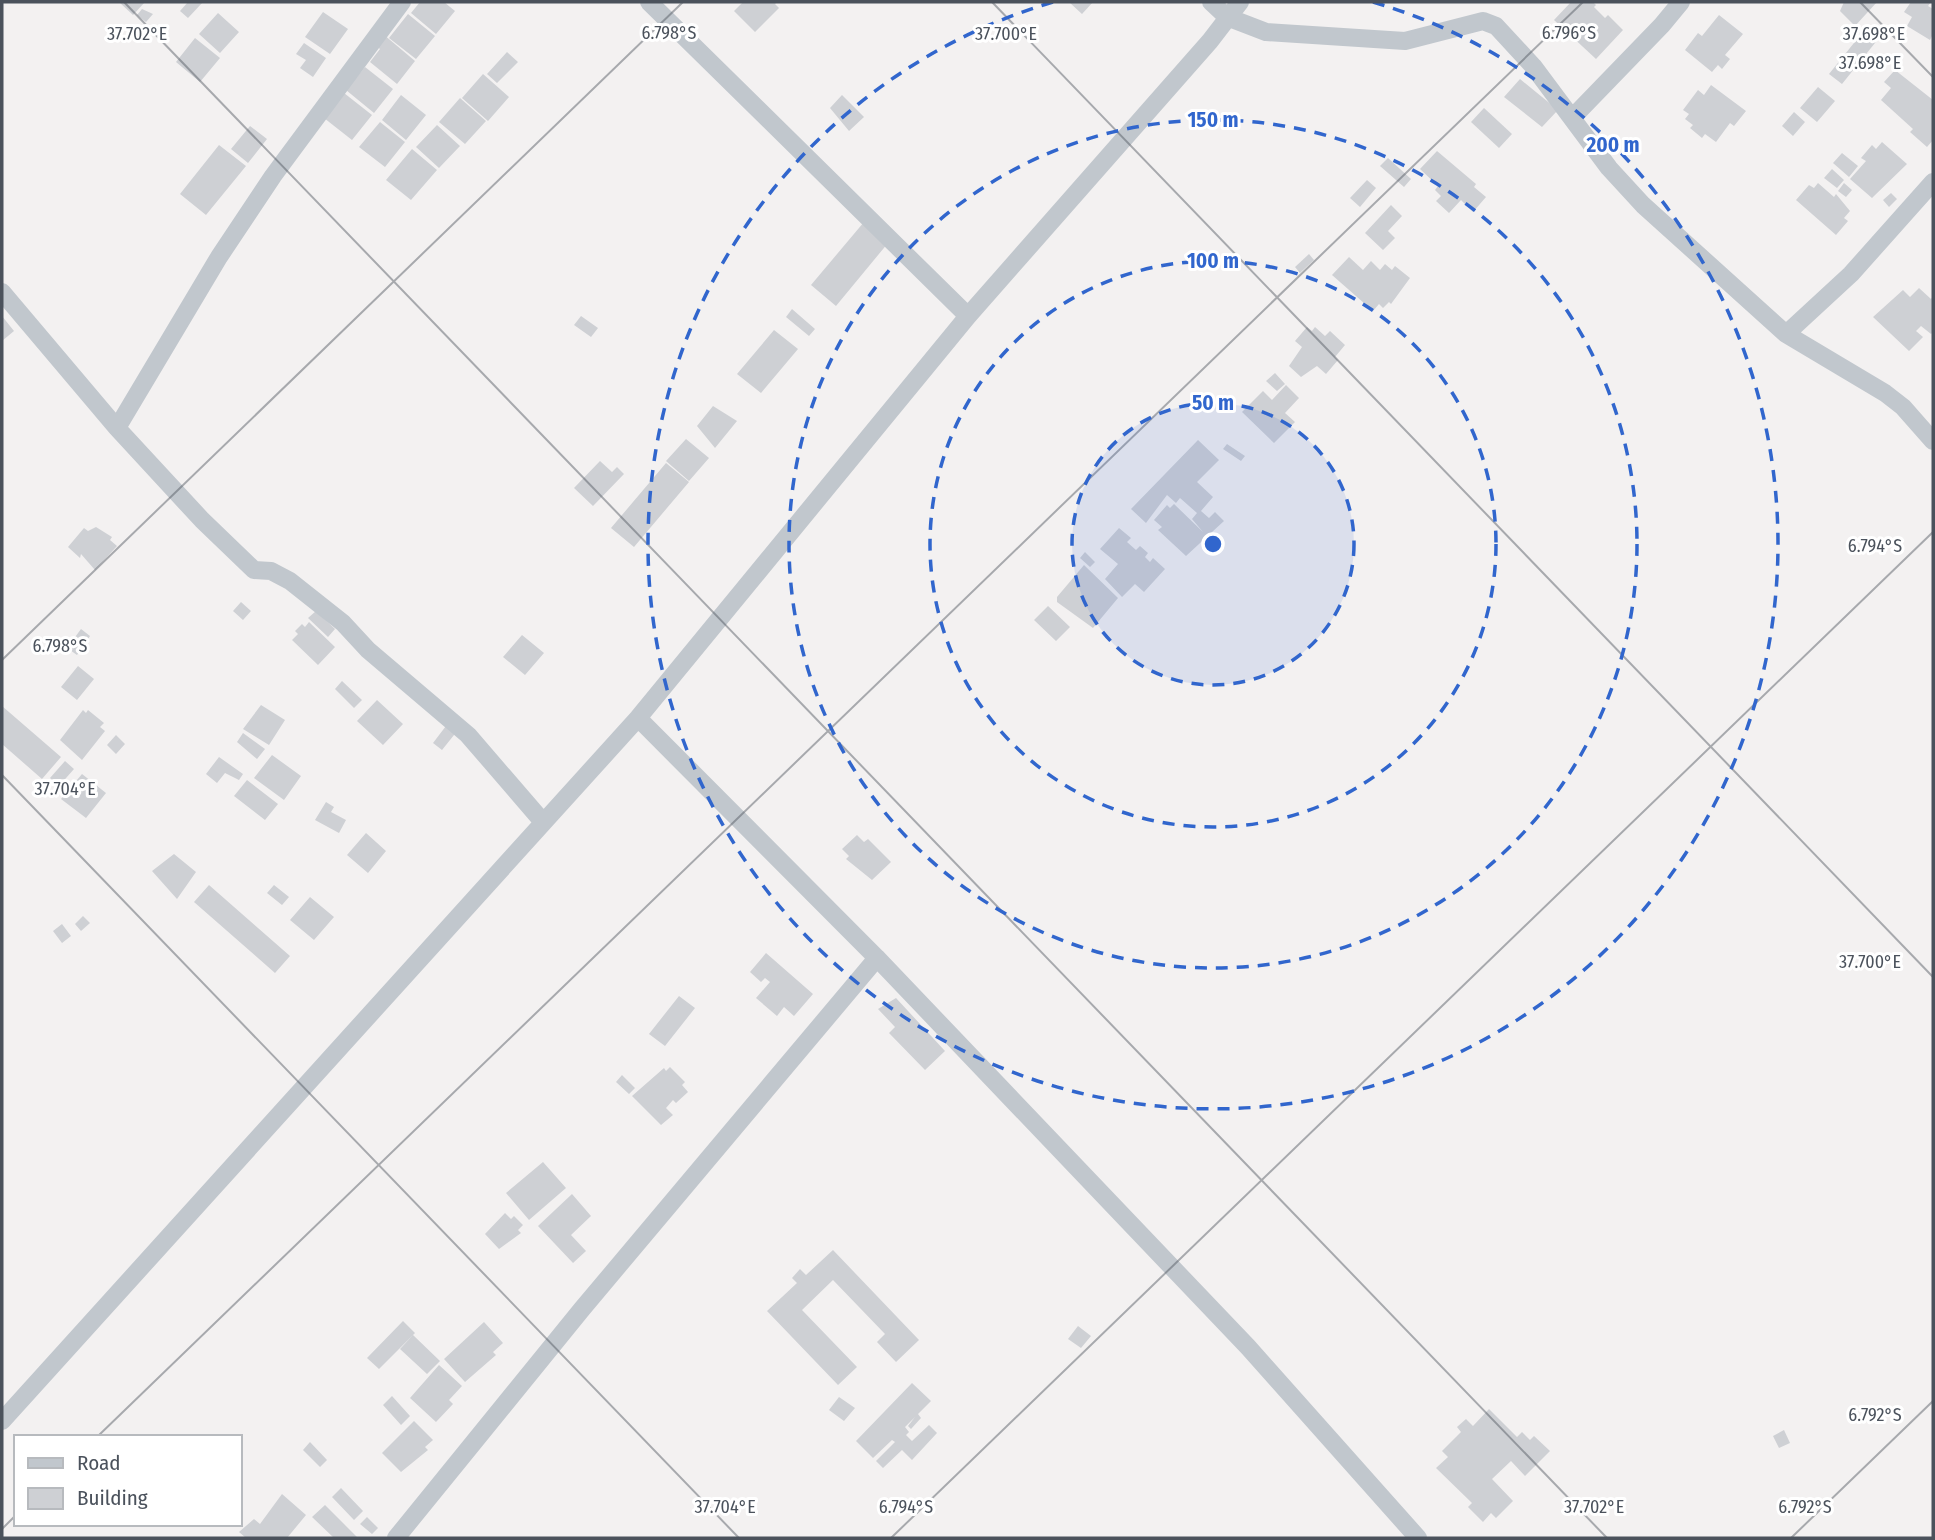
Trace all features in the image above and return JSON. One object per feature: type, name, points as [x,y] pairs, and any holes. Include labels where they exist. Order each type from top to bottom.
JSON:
[{"type":"street","points":[[117,428],[219,257],[273,176],[402,2]]},
{"type":"street","points":[[649,2],[968,316]]},
{"type":"street","points":[[1212,2],[1227,17],[1266,32],[1405,41],[1489,22],[1508,37],[1573,117],[1609,168],[1643,205],[1786,334],[1885,393],[1903,407],[1933,441]]},
{"type":"street","points":[[2,1421],[638,718],[968,316],[1240,2]]},
{"type":"street","points":[[1573,117],[1681,2]]},
{"type":"street","points":[[1786,334],[1851,274],[1933,181]]},
{"type":"street","points":[[2,292],[117,428],[202,520],[254,570],[271,571],[290,580],[344,623],[368,649],[468,735],[543,822]]},
{"type":"street","points":[[638,718],[877,958],[1248,1347],[1418,1538]]},
{"type":"street","points":[[396,1538],[582,1309],[877,958]]},
{"type":"building","points":[[119,2],[145,2],[133,15]]},
{"type":"building","points":[[188,2],[203,2],[188,18],[180,11]]},
{"type":"building","points":[[420,2],[444,2],[455,11],[436,34],[411,13]]},
{"type":"building","points":[[743,2],[777,2],[775,4],[779,8],[755,32],[734,11]]},
{"type":"building","points":[[1069,2],[1093,2],[1082,14]]},
{"type":"building","points":[[1571,2],[1593,2],[1596,5],[1594,7],[1605,18],[1608,15],[1623,30],[1596,59],[1554,20]]},
{"type":"building","points":[[1844,2],[1877,2],[1855,26],[1840,11]]},
{"type":"building","points":[[1911,2],[1931,2],[1928,6],[1933,9],[1933,34],[1930,40],[1907,26],[1912,17],[1904,12]]},
{"type":"building","points":[[142,9],[153,14],[146,22],[137,15]]},
{"type":"building","points":[[323,12],[348,29],[330,54],[305,37]]},
{"type":"building","points":[[218,13],[239,32],[220,53],[199,34]]},
{"type":"building","points":[[408,14],[435,36],[416,59],[389,38]]},
{"type":"building","points":[[1719,15],[1743,34],[1725,55],[1730,59],[1722,69],[1718,65],[1712,72],[1685,50],[1698,33],[1702,36]]},
{"type":"building","points":[[1866,28],[1879,38],[1842,84],[1829,74]]},
{"type":"building","points":[[383,34],[415,61],[397,84],[370,62],[380,49],[374,44]]},
{"type":"building","points":[[195,38],[220,58],[200,82],[176,62]]},
{"type":"building","points":[[304,43],[326,58],[313,77],[300,68],[306,60],[296,54]]},
{"type":"building","points":[[507,52],[518,62],[497,83],[487,74]]},
{"type":"building","points":[[365,67],[393,89],[374,113],[346,90]]},
{"type":"building","points":[[1895,70],[1933,100],[1933,140],[1927,147],[1910,132],[1913,129],[1881,100],[1891,88],[1884,82]]},
{"type":"building","points":[[483,74],[509,97],[488,121],[462,98]]},
{"type":"building","points":[[1520,79],[1558,110],[1542,127],[1504,97]]},
{"type":"building","points":[[1711,85],[1746,111],[1734,126],[1730,123],[1716,142],[1705,134],[1702,138],[1690,128],[1693,125],[1685,119],[1689,114],[1683,110],[1698,90],[1704,95]]},
{"type":"building","points":[[1818,87],[1835,101],[1817,122],[1800,108]]},
{"type":"building","points":[[344,93],[372,115],[352,140],[324,118]]},
{"type":"building","points":[[401,95],[426,115],[406,140],[382,120]]},
{"type":"building","points":[[842,95],[864,117],[849,131],[830,108]]},
{"type":"building","points":[[460,98],[486,121],[465,144],[439,122]]},
{"type":"building","points":[[1484,108],[1512,134],[1499,148],[1471,122]]},
{"type":"building","points":[[1794,112],[1805,122],[1793,136],[1782,126]]},
{"type":"building","points":[[380,122],[405,142],[385,167],[359,147]]},
{"type":"building","points":[[437,125],[460,146],[439,168],[416,147]]},
{"type":"building","points":[[250,126],[267,139],[248,163],[231,149]]},
{"type":"building","points":[[1882,142],[1907,164],[1872,198],[1850,179],[1866,161],[1861,158],[1872,145],[1876,149]]},
{"type":"building","points":[[219,145],[246,166],[206,215],[180,194]]},
{"type":"building","points":[[412,149],[437,170],[411,200],[386,180]]},
{"type":"building","points":[[1437,151],[1476,184],[1474,187],[1486,197],[1473,212],[1461,200],[1449,213],[1436,201],[1441,196],[1435,190],[1438,186],[1420,169]]},
{"type":"building","points":[[1842,153],[1858,166],[1849,177],[1833,163]]},
{"type":"building","points":[[1388,158],[1411,179],[1404,187],[1380,166]]},
{"type":"building","points":[[1832,169],[1844,180],[1837,188],[1824,178]]},
{"type":"building","points":[[1367,180],[1376,188],[1360,207],[1350,198]]},
{"type":"building","points":[[1818,183],[1834,197],[1836,194],[1850,211],[1844,218],[1848,221],[1836,235],[1796,200],[1809,185],[1814,188]]},
{"type":"building","points":[[1844,183],[1852,190],[1846,197],[1838,191]]},
{"type":"building","points":[[1891,193],[1897,199],[1889,207],[1883,200]]},
{"type":"building","points":[[1391,205],[1402,216],[1388,231],[1395,238],[1383,250],[1365,233]]},
{"type":"building","points":[[864,222],[888,243],[836,306],[811,285]]},
{"type":"building","points":[[1309,254],[1314,260],[1300,273],[1295,267]]},
{"type":"building","points":[[1349,257],[1363,270],[1371,261],[1380,270],[1385,264],[1392,270],[1395,266],[1410,278],[1391,304],[1389,302],[1383,308],[1379,304],[1373,311],[1332,275]]},
{"type":"building","points":[[1919,288],[1931,299],[1933,296],[1933,332],[1931,334],[1921,326],[1916,331],[1923,337],[1909,351],[1873,317],[1903,290],[1910,297]]},
{"type":"building","points":[[792,309],[815,329],[809,336],[786,317]]},
{"type":"building","points":[[2,316],[14,331],[2,341]]},
{"type":"building","points":[[581,316],[598,328],[591,337],[574,325]]},
{"type":"building","points":[[1307,327],[1312,331],[1315,327],[1325,336],[1330,331],[1345,345],[1335,357],[1338,360],[1326,374],[1317,366],[1301,377],[1289,366],[1302,347],[1295,341]]},
{"type":"building","points":[[774,330],[798,349],[761,393],[737,374]]},
{"type":"building","points":[[1275,373],[1285,384],[1277,391],[1266,381]]},
{"type":"building","points":[[1286,385],[1299,398],[1285,413],[1295,422],[1274,443],[1242,412],[1263,391],[1272,400]]},
{"type":"building","points":[[713,406],[737,421],[715,448],[697,426]]},
{"type":"building","points":[[686,439],[709,458],[689,481],[666,461]]},
{"type":"building","points":[[1198,440],[1219,460],[1197,482],[1213,497],[1201,511],[1209,518],[1215,512],[1224,521],[1186,556],[1158,530],[1162,527],[1154,520],[1167,505],[1170,508],[1174,504],[1203,532],[1192,519],[1197,513],[1180,498],[1176,503],[1167,495],[1146,523],[1131,509]]},
{"type":"building","points":[[1227,444],[1245,456],[1241,461],[1223,449]]},
{"type":"building","points":[[600,461],[612,472],[617,467],[624,474],[593,506],[574,488]]},
{"type":"building","points":[[666,463],[689,482],[634,547],[611,528]]},
{"type":"building","points":[[96,527],[112,537],[110,540],[117,546],[95,570],[81,554],[80,558],[68,547],[84,528],[88,531]]},
{"type":"building","points":[[1119,528],[1131,538],[1127,542],[1136,550],[1140,546],[1148,553],[1145,557],[1150,562],[1153,558],[1165,569],[1144,592],[1135,584],[1122,597],[1105,579],[1118,564],[1100,549]]},
{"type":"building","points":[[1085,552],[1095,562],[1090,567],[1080,558]]},
{"type":"building","points":[[1084,565],[1118,598],[1093,628],[1057,602],[1057,597]]},
{"type":"building","points":[[241,602],[251,611],[243,620],[233,611]]},
{"type":"building","points":[[1048,606],[1070,627],[1056,641],[1034,620]]},
{"type":"building","points":[[316,611],[335,629],[328,637],[308,618]]},
{"type":"building","points":[[309,622],[335,647],[318,665],[292,640],[298,634],[295,631],[302,624],[305,627]]},
{"type":"building","points":[[81,629],[90,636],[77,655],[67,648]]},
{"type":"building","points":[[522,635],[544,653],[525,675],[503,657]]},
{"type":"building","points":[[78,666],[94,679],[77,700],[61,687]]},
{"type":"building","points":[[342,681],[362,700],[354,708],[335,689]]},
{"type":"building","points":[[377,700],[403,724],[383,745],[357,721]]},
{"type":"building","points":[[261,705],[285,720],[269,745],[243,729]]},
{"type":"building","points":[[2,706],[61,757],[42,779],[2,744]]},
{"type":"building","points":[[83,710],[86,713],[88,710],[104,723],[100,727],[105,731],[82,760],[60,740]]},
{"type":"building","points":[[449,722],[458,730],[442,750],[433,743]]},
{"type":"building","points":[[243,733],[265,749],[257,759],[237,742]]},
{"type":"building","points":[[116,735],[125,744],[116,754],[107,745]]},
{"type":"building","points":[[272,755],[301,776],[284,800],[254,778]]},
{"type":"building","points":[[219,757],[243,774],[239,780],[225,773],[217,783],[206,774]]},
{"type":"building","points":[[65,761],[74,769],[59,786],[50,778]]},
{"type":"building","points":[[82,774],[106,793],[86,818],[61,799]]},
{"type":"building","points":[[247,780],[278,804],[265,820],[234,796]]},
{"type":"building","points":[[326,802],[334,807],[331,812],[346,820],[339,833],[315,820]]},
{"type":"building","points":[[366,833],[386,851],[368,873],[347,855]]},
{"type":"building","points":[[857,835],[864,842],[868,839],[891,862],[872,880],[846,859],[849,856],[842,849]]},
{"type":"building","points":[[174,854],[196,872],[177,899],[152,871]]},
{"type":"building","points":[[209,885],[290,956],[275,973],[194,902]]},
{"type":"building","points":[[274,885],[289,897],[282,905],[267,893]]},
{"type":"building","points":[[310,897],[334,917],[314,940],[290,920]]},
{"type":"building","points":[[83,916],[90,923],[81,931],[75,924]]},
{"type":"building","points":[[62,924],[71,936],[62,943],[53,931]]},
{"type":"building","points":[[766,953],[813,994],[794,1016],[784,1007],[777,1016],[756,998],[770,982],[765,978],[761,982],[750,972]]},
{"type":"building","points":[[679,996],[695,1008],[665,1046],[649,1034]]},
{"type":"building","points":[[896,998],[945,1051],[925,1070],[889,1033],[895,1027],[878,1009]]},
{"type":"building","points":[[670,1067],[685,1082],[682,1085],[688,1092],[676,1103],[673,1100],[666,1108],[673,1115],[661,1125],[632,1096],[664,1068],[666,1071]]},
{"type":"building","points":[[622,1075],[635,1088],[629,1094],[616,1082]]},
{"type":"building","points":[[543,1162],[566,1188],[529,1220],[506,1193]]},
{"type":"building","points":[[572,1194],[591,1216],[571,1235],[586,1251],[573,1263],[538,1226]]},
{"type":"building","points":[[505,1213],[511,1219],[514,1216],[523,1225],[518,1230],[521,1233],[499,1249],[485,1234]]},
{"type":"building","points":[[833,1250],[919,1340],[896,1362],[877,1342],[885,1334],[833,1280],[802,1310],[857,1367],[838,1385],[767,1311],[797,1283],[792,1278],[800,1269],[806,1275]]},
{"type":"building","points":[[403,1321],[415,1333],[379,1369],[367,1358]]},
{"type":"building","points":[[484,1322],[503,1343],[493,1352],[496,1355],[465,1382],[444,1359]]},
{"type":"building","points":[[1078,1326],[1091,1336],[1081,1348],[1068,1339]]},
{"type":"building","points":[[413,1335],[440,1361],[427,1374],[400,1349]]},
{"type":"building","points":[[439,1365],[462,1386],[449,1400],[453,1404],[436,1422],[410,1398]]},
{"type":"building","points":[[912,1383],[931,1401],[918,1414],[921,1418],[911,1429],[908,1426],[915,1417],[905,1427],[909,1432],[906,1435],[912,1441],[929,1425],[937,1433],[912,1460],[902,1450],[883,1468],[876,1461],[895,1442],[892,1440],[873,1458],[856,1441]]},
{"type":"building","points":[[392,1396],[410,1416],[401,1425],[383,1405]]},
{"type":"building","points":[[839,1397],[855,1408],[844,1421],[829,1410]]},
{"type":"building","points":[[1489,1409],[1517,1437],[1522,1432],[1530,1440],[1534,1436],[1550,1451],[1525,1476],[1511,1461],[1492,1479],[1513,1501],[1496,1518],[1491,1513],[1483,1522],[1468,1507],[1472,1503],[1436,1468],[1448,1457],[1442,1451],[1461,1432],[1457,1427],[1466,1419],[1473,1426]]},
{"type":"building","points":[[414,1421],[433,1440],[425,1447],[428,1450],[401,1472],[382,1453]]},
{"type":"building","points":[[1784,1430],[1790,1443],[1779,1448],[1773,1436]]},
{"type":"building","points":[[310,1442],[327,1460],[320,1467],[303,1450]]},
{"type":"building","points":[[341,1488],[363,1511],[354,1520],[332,1497]]},
{"type":"building","points":[[282,1494],[306,1515],[287,1538],[246,1538],[239,1532],[254,1519],[260,1524]]},
{"type":"building","points":[[325,1505],[358,1538],[334,1538],[312,1517]]},
{"type":"building","points":[[367,1517],[378,1528],[372,1534],[360,1524]]}]
